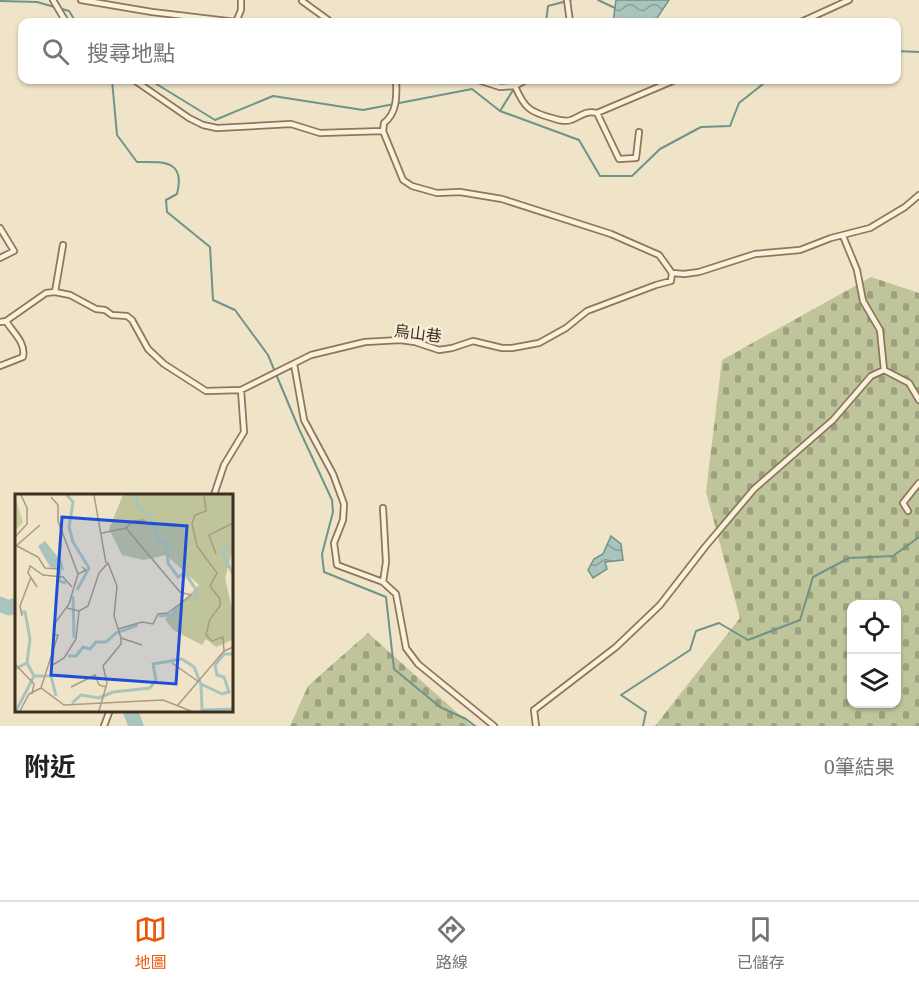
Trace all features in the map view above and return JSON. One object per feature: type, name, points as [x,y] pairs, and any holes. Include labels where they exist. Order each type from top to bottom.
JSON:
[{"type":"lane","points":[[53,0],[64,18]]},
{"type":"lane","points":[[81,0],[200,18]]},
{"type":"lane","points":[[238,18],[241,10],[241,0]]},
{"type":"lane","points":[[567,0],[569,18]]},
{"type":"lane","points":[[810,18],[849,0]]},
{"type":"lane","points":[[302,1],[325,18]]},
{"type":"lane","points":[[165,14],[166,18]]},
{"type":"lane","points":[[140,84],[189,118],[203,125],[217,128],[291,124],[320,133],[383,131]]},
{"type":"lane","points":[[396,84],[393,115],[384,123],[383,131],[403,180],[412,186],[437,193],[460,192],[502,199],[611,234],[659,255],[672,273]]},
{"type":"lane","points":[[490,84],[500,87],[519,84]]},
{"type":"lane","points":[[515,86],[524,105],[534,113],[560,121],[569,120],[591,111],[597,113],[666,84]]},
{"type":"lane","points":[[597,113],[619,159],[636,158],[639,132]]},
{"type":"lane","name":"烏山巷","points":[[241,390],[311,355],[365,342],[400,340],[439,350],[473,341],[502,348],[539,343],[566,328],[587,312],[671,281],[672,273],[699,272],[755,254],[800,250],[831,238],[870,228],[905,207],[919,195]]},
{"type":"lane","points":[[0,228],[14,251],[0,258]]},
{"type":"lane","points":[[843,236],[857,270],[863,301],[880,330],[884,370]]},
{"type":"lane","points":[[55,292],[63,245]]},
{"type":"lane","points":[[0,366],[23,357],[24,352],[21,340],[3,322],[38,297],[55,292],[70,295],[112,315],[127,316],[132,320],[148,349],[172,369],[206,391],[241,390],[244,432],[224,465],[214,494]]},
{"type":"lane","points":[[294,364],[304,420],[333,474],[344,504],[344,520],[334,543],[336,565],[383,582],[396,594],[406,648],[418,664],[494,726]]},
{"type":"lane","points":[[884,370],[909,383],[919,400]]},
{"type":"lane","points":[[536,726],[534,710],[616,647],[660,605],[754,489],[833,420],[871,376],[884,370]]},
{"type":"lane","points":[[909,512],[903,503],[919,483]]},
{"type":"lane","points":[[383,508],[386,562],[383,582]]},
{"type":"lane","points":[[104,726],[110,711]]},
{"type":"green space","points":[[871,277],[919,293],[919,726],[655,726],[740,618],[706,492],[722,360]]},
{"type":"green space","points":[[368,633],[472,726],[290,726],[308,686]]},
{"type":"water","points":[[616,0],[669,0],[657,18],[614,18]]},
{"type":"water","points":[[611,536],[621,544],[623,560],[605,562],[607,569],[593,578],[588,570],[594,559],[603,554]]},
{"type":"waterway","points":[[546,18],[548,6],[571,0]]},
{"type":"waterway","points":[[598,0],[615,8]]},
{"type":"waterway","points":[[0,1],[37,2],[69,11],[73,18]]},
{"type":"waterway","points":[[901,51],[919,52]]},
{"type":"waterway","points":[[112,84],[117,135],[137,162],[163,163],[175,168],[179,183],[177,194],[166,200],[167,212],[210,247],[213,300],[235,310],[268,355],[332,500],[333,512],[322,554],[324,572],[386,597],[394,669],[440,707],[466,719],[475,726]]},
{"type":"waterway","points":[[156,84],[215,120],[273,96],[363,110],[472,89],[500,111],[515,87]]},
{"type":"waterway","points":[[500,111],[579,140],[600,176],[632,176],[660,149],[701,127],[730,126],[739,103],[763,84]]},
{"type":"waterway","points":[[643,726],[646,712],[621,695],[690,650],[696,631],[719,623],[748,640],[800,620],[813,577],[849,558],[893,556],[919,537]]},
{"type":"waterway","points":[[0,604],[9,608],[15,605]]},
{"type":"waterway","points":[[130,711],[136,726]]}]
